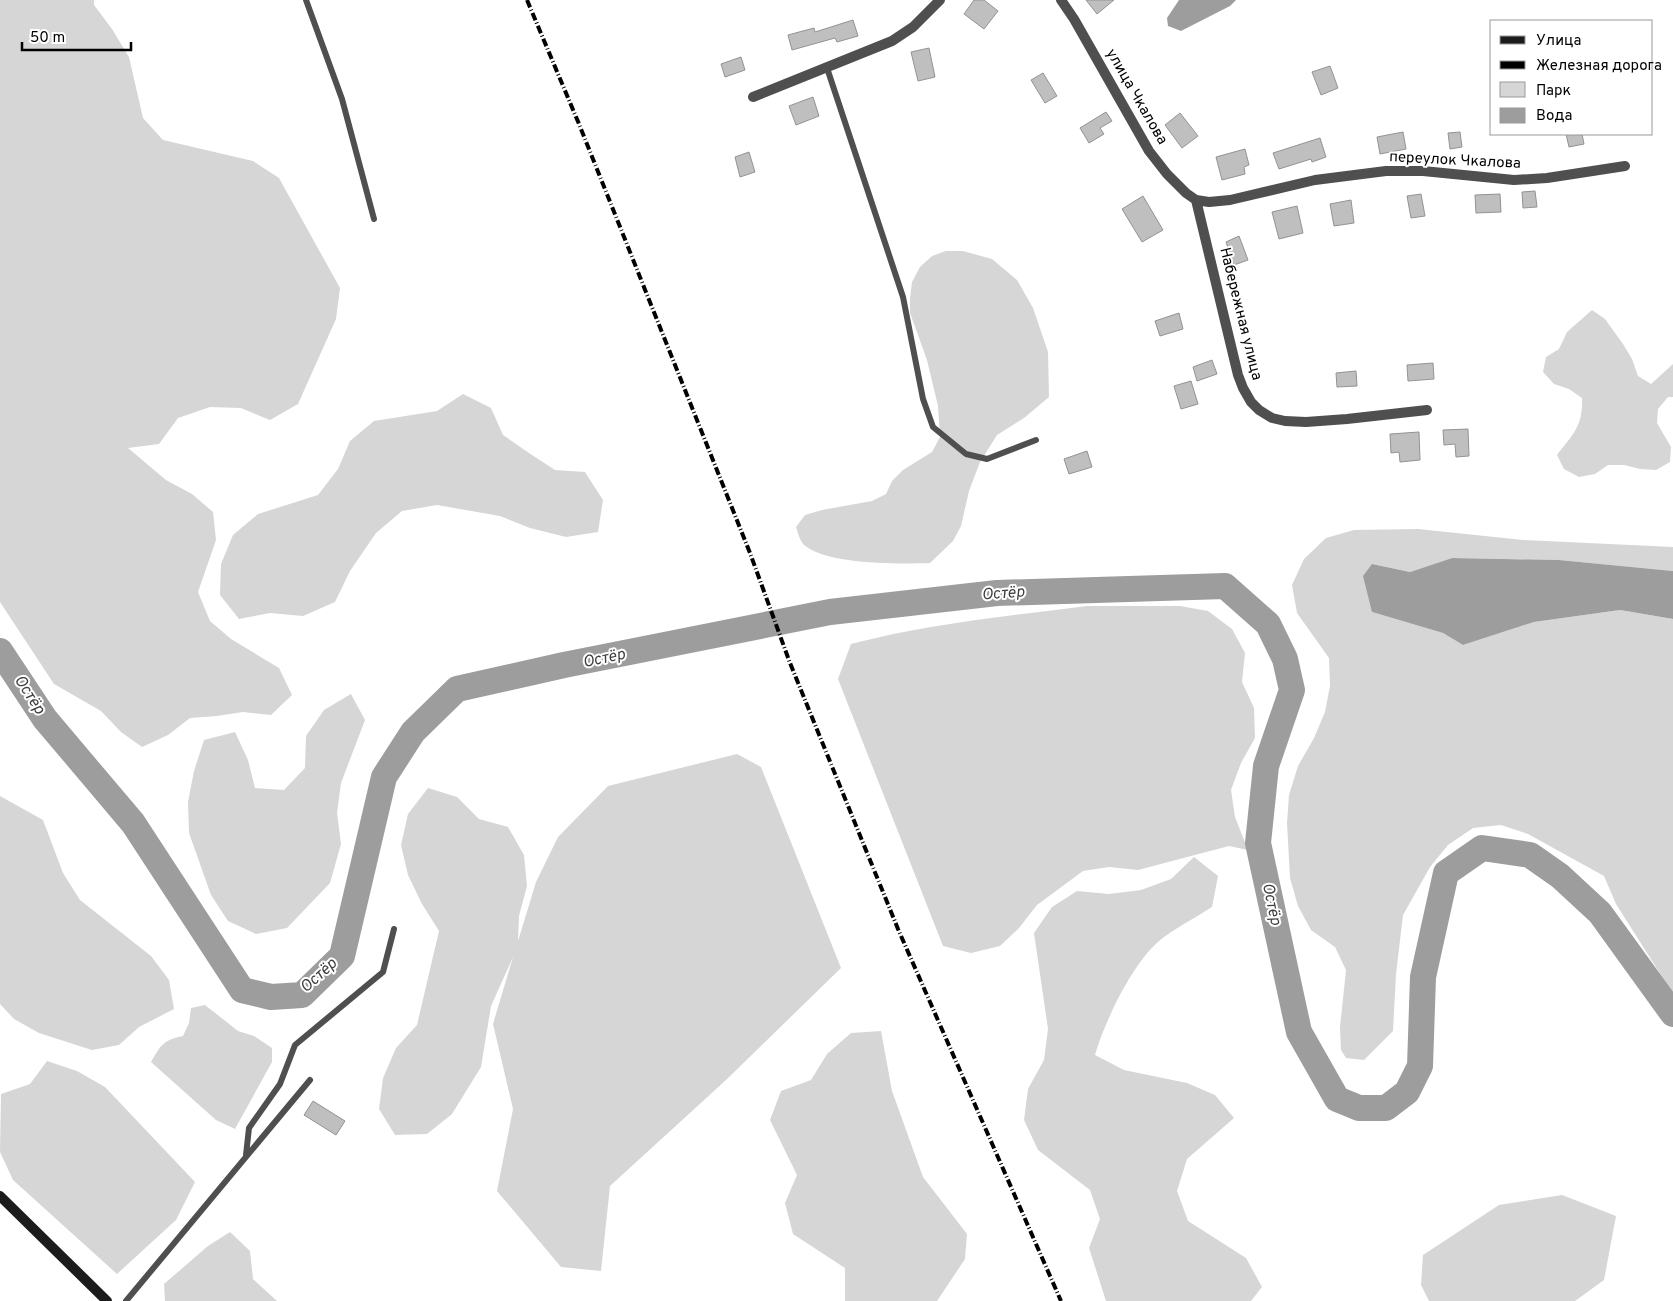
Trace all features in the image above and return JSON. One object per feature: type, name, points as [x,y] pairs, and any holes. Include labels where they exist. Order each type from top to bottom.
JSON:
[{"type":"main road","points":[[0,1196],[107,1301]]},
{"type":"street","points":[[753,97],[892,41],[913,27],[940,0]]},
{"type":"street","name":"улица Чкалова","points":[[1061,0],[1074,19],[1150,152],[1167,174],[1196,200]]},
{"type":"street","name":"переулок Чкалова","points":[[1196,200],[1210,202],[1230,200],[1316,180],[1386,171],[1423,171],[1514,180],[1547,178],[1625,166]]},
{"type":"street","name":"Набережная улица","points":[[1196,200],[1238,375],[1243,388],[1258,410],[1272,418],[1306,422],[1427,410]]},
{"type":"lane","points":[[306,0],[342,98],[374,218]]},
{"type":"lane","points":[[827,68],[903,297],[923,399],[933,427],[966,454],[987,459],[1036,440]]},
{"type":"lane","points":[[246,1157],[249,1128],[280,1084],[294,1045],[383,972],[394,929]]},
{"type":"lane","points":[[126,1301],[310,1080]]},
{"type":"green space","points":[[0,0],[94,0],[94,5],[112,29],[129,57],[143,118],[163,140],[253,161],[279,178],[340,288],[336,319],[298,404],[270,420],[241,408],[210,407],[178,418],[159,444],[128,448],[166,480],[192,494],[213,512],[216,540],[198,592],[210,621],[231,639],[279,668],[292,695],[271,715],[243,712],[190,718],[168,735],[142,747],[121,732],[101,711],[54,684],[0,602]]},
{"type":"green space","points":[[946,251],[963,251],[992,259],[1017,280],[1033,308],[1048,352],[1049,397],[1024,418],[997,435],[980,462],[969,491],[961,526],[953,541],[930,563],[864,562],[846,560],[815,552],[804,545],[796,527],[805,515],[872,501],[886,494],[892,481],[903,470],[932,452],[940,437],[938,406],[927,360],[910,313],[910,298],[912,282],[920,267],[932,256]]},
{"type":"green space","points":[[1592,310],[1605,319],[1623,344],[1632,359],[1638,376],[1651,384],[1673,364],[1673,397],[1668,397],[1658,409],[1657,423],[1671,447],[1670,462],[1656,470],[1624,465],[1608,465],[1595,474],[1579,477],[1564,469],[1557,455],[1576,430],[1581,416],[1582,398],[1569,389],[1554,384],[1543,372],[1546,357],[1559,349],[1567,332]]},
{"type":"green space","points":[[463,394],[491,408],[503,435],[555,470],[585,472],[603,500],[598,532],[566,537],[530,528],[500,516],[437,505],[402,511],[376,533],[350,571],[335,602],[303,616],[270,613],[239,619],[220,595],[221,564],[233,535],[258,514],[318,495],[338,469],[350,441],[374,421],[437,411]]},
{"type":"green space","points":[[1418,529],[1523,540],[1673,547],[1673,571],[1559,560],[1452,558],[1410,572],[1372,564],[1372,612],[1443,633],[1463,645],[1534,622],[1620,610],[1673,619],[1673,994],[1616,904],[1604,876],[1528,834],[1501,825],[1473,828],[1448,845],[1430,867],[1403,915],[1396,974],[1393,1031],[1364,1060],[1346,1058],[1341,1050],[1340,1027],[1346,970],[1335,947],[1311,930],[1298,906],[1290,878],[1287,823],[1289,795],[1298,766],[1314,738],[1325,712],[1330,686],[1329,658],[1297,613],[1292,585],[1304,559],[1326,538],[1354,530]]},
{"type":"green space","points":[[1087,606],[1180,606],[1208,611],[1232,629],[1245,653],[1242,682],[1254,708],[1255,738],[1241,763],[1231,790],[1235,817],[1248,850],[1229,846],[1138,870],[1109,867],[1083,871],[1037,905],[1019,928],[1000,946],[971,953],[943,946],[838,679],[851,644],[939,626]]},
{"type":"green space","points":[[351,694],[365,720],[341,783],[337,813],[341,844],[330,883],[287,928],[256,934],[228,921],[211,895],[189,833],[188,802],[194,771],[204,740],[235,732],[248,760],[255,788],[284,790],[305,768],[306,736],[324,710]]},
{"type":"green space","points":[[737,754],[761,767],[841,968],[726,1080],[610,1186],[601,1271],[561,1267],[497,1191],[513,1109],[493,1024],[513,957],[491,1006],[481,1067],[452,1114],[427,1134],[395,1135],[379,1109],[383,1078],[396,1048],[417,1025],[439,931],[422,904],[408,875],[401,845],[408,814],[428,788],[457,797],[479,819],[508,827],[524,855],[527,886],[519,916],[518,941],[536,882],[558,837],[608,786]]},
{"type":"green space","points":[[0,796],[43,820],[63,873],[80,900],[151,956],[169,980],[174,1009],[139,1027],[119,1045],[92,1050],[39,1033],[14,1019],[0,1004]]},
{"type":"green space","points":[[1194,857],[1218,876],[1212,907],[1165,936],[1149,951],[1121,994],[1105,1026],[1095,1055],[1124,1070],[1187,1083],[1215,1095],[1234,1118],[1187,1159],[1177,1191],[1188,1221],[1246,1258],[1262,1287],[1251,1301],[1106,1301],[1089,1248],[1100,1219],[1090,1190],[1038,1150],[1024,1120],[1028,1089],[1044,1060],[1048,1029],[1034,933],[1052,907],[1077,891],[1109,894],[1141,890],[1171,879]]},
{"type":"green space","points":[[205,1005],[238,1031],[254,1036],[272,1048],[272,1062],[235,1129],[216,1120],[151,1062],[163,1044],[171,1039],[183,1036],[189,1023],[191,1008]]},
{"type":"green space","points":[[881,1031],[892,1091],[923,1177],[967,1234],[965,1259],[937,1301],[845,1301],[845,1268],[793,1234],[785,1203],[797,1175],[770,1120],[781,1091],[811,1080],[827,1054],[851,1033]]},
{"type":"green space","points":[[47,1061],[77,1071],[105,1087],[195,1182],[176,1220],[117,1274],[13,1180],[0,1152],[1,1094],[30,1084]]},
{"type":"green space","points":[[1562,1195],[1616,1216],[1604,1280],[1575,1301],[1429,1301],[1421,1285],[1423,1255],[1499,1205]]},
{"type":"green space","points":[[230,1232],[250,1251],[253,1279],[277,1301],[165,1301],[164,1284],[208,1246]]},
{"type":"water","points":[[1179,0],[1236,0],[1230,6],[1181,31],[1168,26],[1167,18]]},
{"type":"water","points":[[1452,558],[1559,560],[1673,571],[1673,619],[1620,610],[1534,622],[1463,645],[1443,633],[1372,612],[1363,576],[1372,564],[1410,572]]},
{"type":"building","points":[[974,0],[984,0],[998,11],[984,29],[964,14]]},
{"type":"building","points":[[1086,0],[1114,0],[1097,14]]},
{"type":"building","points":[[853,20],[858,36],[837,42],[835,38],[792,50],[788,35],[814,28],[815,32]]},
{"type":"building","points":[[929,48],[935,77],[918,81],[911,52]]},
{"type":"building","points":[[741,57],[745,70],[725,77],[721,64]]},
{"type":"building","points":[[1330,66],[1338,88],[1321,95],[1312,72]]},
{"type":"building","points":[[1043,73],[1057,96],[1045,103],[1031,80]]},
{"type":"building","points":[[813,97],[819,116],[796,125],[789,106]]},
{"type":"building","points":[[1106,112],[1112,121],[1100,128],[1104,134],[1089,143],[1080,128]]},
{"type":"building","points":[[1180,113],[1198,136],[1182,148],[1165,125]]},
{"type":"building","points":[[1403,132],[1406,149],[1380,154],[1377,137]]},
{"type":"building","points":[[1460,132],[1462,147],[1450,149],[1448,133]]},
{"type":"building","points":[[1566,135],[1582,135],[1584,144],[1569,147]]},
{"type":"building","points":[[1320,138],[1326,157],[1312,162],[1311,159],[1279,169],[1273,153]]},
{"type":"building","points":[[1245,149],[1249,165],[1244,167],[1245,174],[1222,180],[1216,157]]},
{"type":"building","points":[[749,152],[755,172],[740,177],[735,157]]},
{"type":"building","points":[[1535,191],[1537,207],[1523,208],[1522,192]]},
{"type":"building","points":[[1421,194],[1425,216],[1411,218],[1407,196]]},
{"type":"building","points":[[1500,194],[1501,212],[1476,213],[1475,195]]},
{"type":"building","points":[[1143,196],[1163,230],[1142,242],[1122,209]]},
{"type":"building","points":[[1351,200],[1354,223],[1334,226],[1330,204]]},
{"type":"building","points":[[1297,206],[1303,233],[1279,239],[1272,212]]},
{"type":"building","points":[[1239,236],[1248,260],[1234,265],[1226,242]]},
{"type":"building","points":[[1179,313],[1183,329],[1160,336],[1155,321]]},
{"type":"building","points":[[1212,360],[1217,374],[1197,381],[1193,367]]},
{"type":"building","points":[[1433,363],[1434,379],[1408,381],[1407,365]]},
{"type":"building","points":[[1356,371],[1357,386],[1337,387],[1336,373]]},
{"type":"building","points":[[1191,381],[1198,404],[1181,409],[1174,386]]},
{"type":"building","points":[[1468,429],[1469,456],[1456,457],[1455,444],[1444,445],[1443,430]]},
{"type":"building","points":[[1419,432],[1420,460],[1400,462],[1399,452],[1391,453],[1390,434]]},
{"type":"building","points":[[1087,451],[1092,467],[1069,474],[1064,459]]},
{"type":"building","points":[[313,1101],[345,1121],[336,1135],[304,1115]]},
{"type":"waterway","name":"Остёр","points":[[0,651],[45,719],[133,823],[242,990],[271,997],[302,995],[342,956],[384,777],[413,732],[457,689],[564,665],[830,612],[997,593],[1225,586],[1268,624],[1285,659],[1292,690],[1266,766],[1258,843],[1299,1032],[1337,1099],[1359,1108],[1386,1108],[1407,1092],[1420,1066],[1423,977],[1446,873],[1482,848],[1530,855],[1560,876],[1600,913],[1673,1014]]},
{"type":"railway","points":[[527,0],[579,124],[750,553],[790,663],[898,929],[1061,1301]]}]
